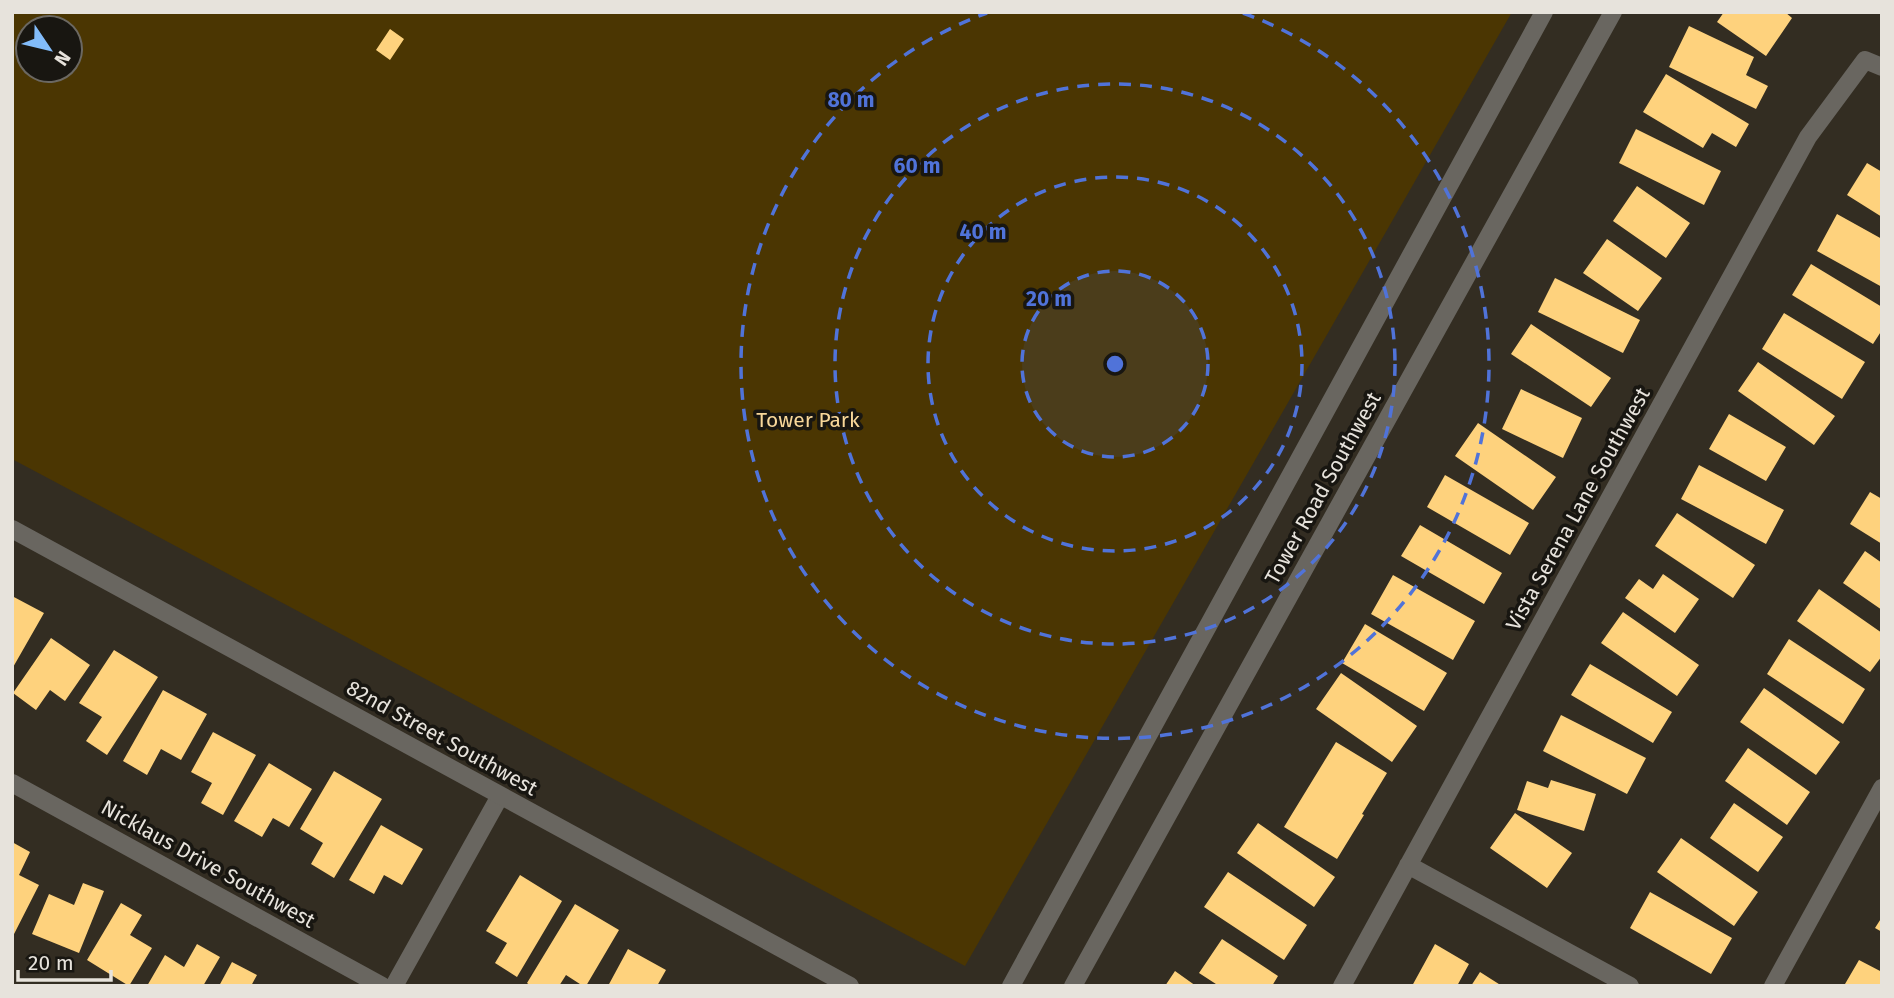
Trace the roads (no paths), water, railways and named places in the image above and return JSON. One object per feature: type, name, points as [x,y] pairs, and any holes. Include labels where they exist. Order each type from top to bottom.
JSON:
[{"type":"street","name":"Tower Road Southwest","points":[[1011,986],[1544,12]]},
{"type":"street","name":"Tower Road Southwest","points":[[1073,986],[1613,12]]},
{"type":"street","name":"Vista Serena Lane Southwest","points":[[1342,986],[1808,137],[1864,60],[1882,67]]},
{"type":"street","name":"82nd Street Southwest","points":[[12,529],[850,986]]},
{"type":"street","name":"Nicklaus Drive Southwest","points":[[12,783],[382,986]]},
{"type":"street","points":[[1773,986],[1882,788]]},
{"type":"street","points":[[394,986],[500,796]]},
{"type":"street","points":[[1408,865],[1630,986]]},
{"type":"park label","name":"Tower Park","points":[[808,420]]}]
